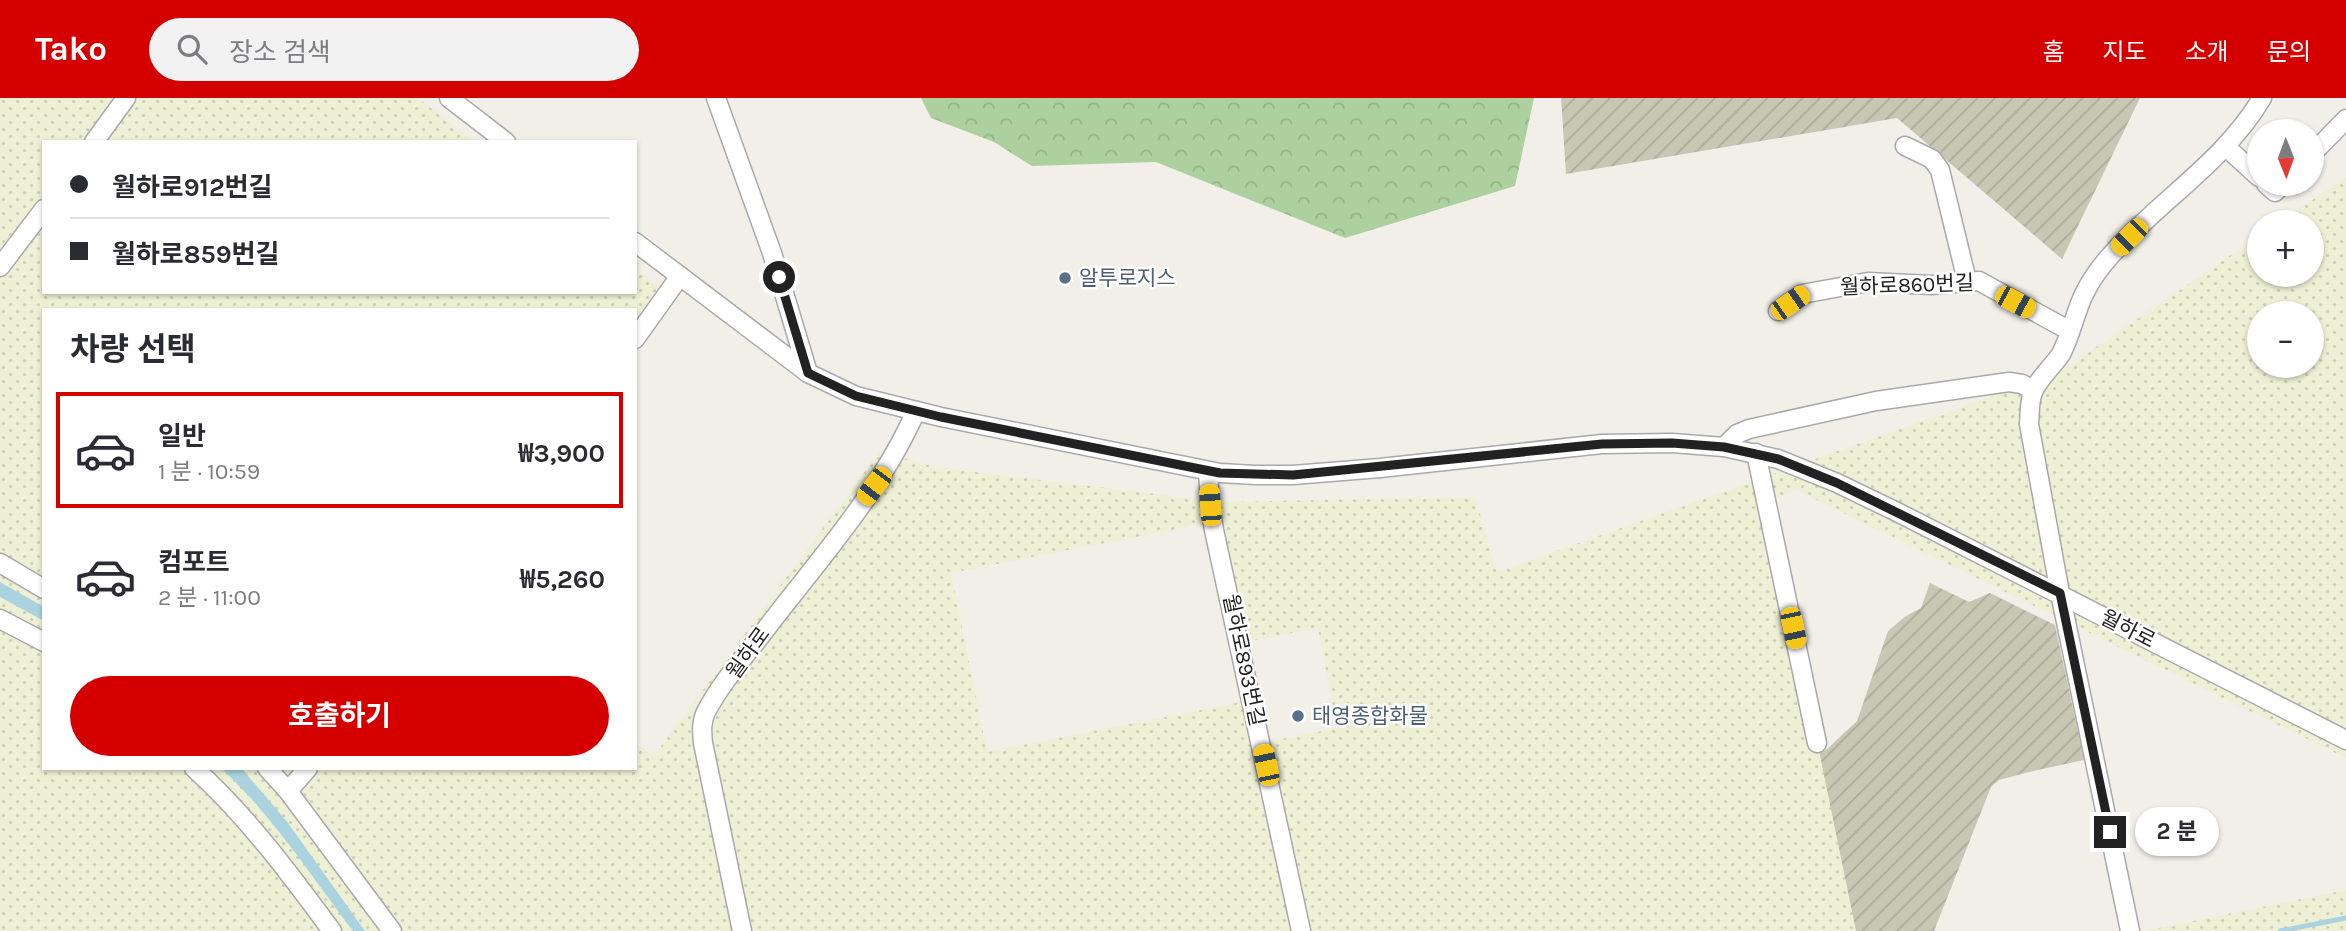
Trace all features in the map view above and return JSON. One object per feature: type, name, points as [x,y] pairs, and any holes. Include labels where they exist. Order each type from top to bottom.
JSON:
[{"type":"street","points":[[95,140],[126,98]]},
{"type":"street","points":[[449,98],[503,140]]},
{"type":"street","points":[[716,98],[772,253],[808,373]]},
{"type":"street","points":[[2130,931],[2060,593],[2029,424],[2033,390],[2062,352],[2084,296],[2111,255],[2165,201],[2206,168],[2248,121],[2262,98]]},
{"type":"street","points":[[2324,142],[2346,119]]},
{"type":"street","points":[[1905,146],[1932,159],[1940,170],[1967,281]]},
{"type":"street","points":[[2226,147],[2247,166]]},
{"type":"street","points":[[0,267],[42,212]]},
{"type":"street","name":"월하로","points":[[637,244],[808,373],[856,396],[1031,436],[1208,471],[1293,475],[1602,444],[1672,443],[1724,447],[1778,459],[1837,483],[2060,593],[2346,740]]},
{"type":"street","points":[[637,336],[680,276]]},
{"type":"street","name":"월하로860번길","points":[[1778,311],[1802,294],[1868,282],[1932,285],[1979,281],[2070,331]]},
{"type":"street","points":[[1724,447],[1737,434],[1749,429],[1876,401],[2010,382],[2033,390]]},
{"type":"street","name":"월하로","points":[[742,931],[703,743],[705,713],[753,645],[874,486],[895,455],[916,411]]},
{"type":"street","points":[[1756,453],[1817,743]]},
{"type":"street","name":"월하로893번길","points":[[1208,471],[1214,530],[1301,931]]},
{"type":"street","points":[[0,563],[42,588]]},
{"type":"street","points":[[0,620],[42,641]]},
{"type":"street","points":[[196,770],[231,804],[263,841],[332,931]]},
{"type":"street","points":[[269,770],[392,931]]},
{"type":"street","points":[[288,792],[306,770]]},
{"type":"shaded area","points":[[0,98],[418,98],[471,140],[42,140],[42,294],[637,294],[637,270],[660,288],[637,321],[637,308],[42,308],[42,770],[637,770],[637,744],[654,756],[880,451],[935,467],[1221,502],[1475,497],[1497,572],[2058,373],[2247,244],[2247,287],[2324,287],[2324,210],[2298,210],[2318,196],[2324,196],[2324,192],[2346,177],[2346,758],[1796,490],[1768,502],[1856,931],[0,931]],"holes":[[[1218,521],[1242,643],[1318,628],[1337,728],[1256,744],[1247,701],[987,752],[951,573]]]},
{"type":"shaded area","points":[[1561,98],[2140,98],[2062,259],[1897,118],[1566,174]]},
{"type":"shaded area","points":[[1930,583],[1969,602],[1990,593],[2055,625],[2084,760],[1999,780],[1991,787],[1934,931],[1752,931],[1814,756],[1827,749],[1857,721],[1888,631],[1921,608]]},
{"type":"shaded area","points":[[2346,890],[2346,931],[2144,931]]},
{"type":"green space","points":[[921,98],[1534,98],[1515,186],[1345,238],[1156,162],[1032,166],[994,142],[931,118]]},
{"type":"water","points":[[0,582],[42,606],[42,620],[0,597]]},
{"type":"water","points":[[223,770],[244,771],[288,823],[365,931],[353,931],[290,846],[240,786]]},
{"type":"waterway","points":[[2280,931],[2346,918]]},
{"type":"place","name":"알투로지스","points":[[1065,278]]},
{"type":"place","name":"태영종합화물","points":[[1298,716]]},
{"type":"route","points":[[779,277],[808,373],[856,396],[941,417],[1220,473],[1293,475],[1602,444],[1672,443],[1724,447],[1756,453],[1837,483],[2060,593],[2110,832]]}]
